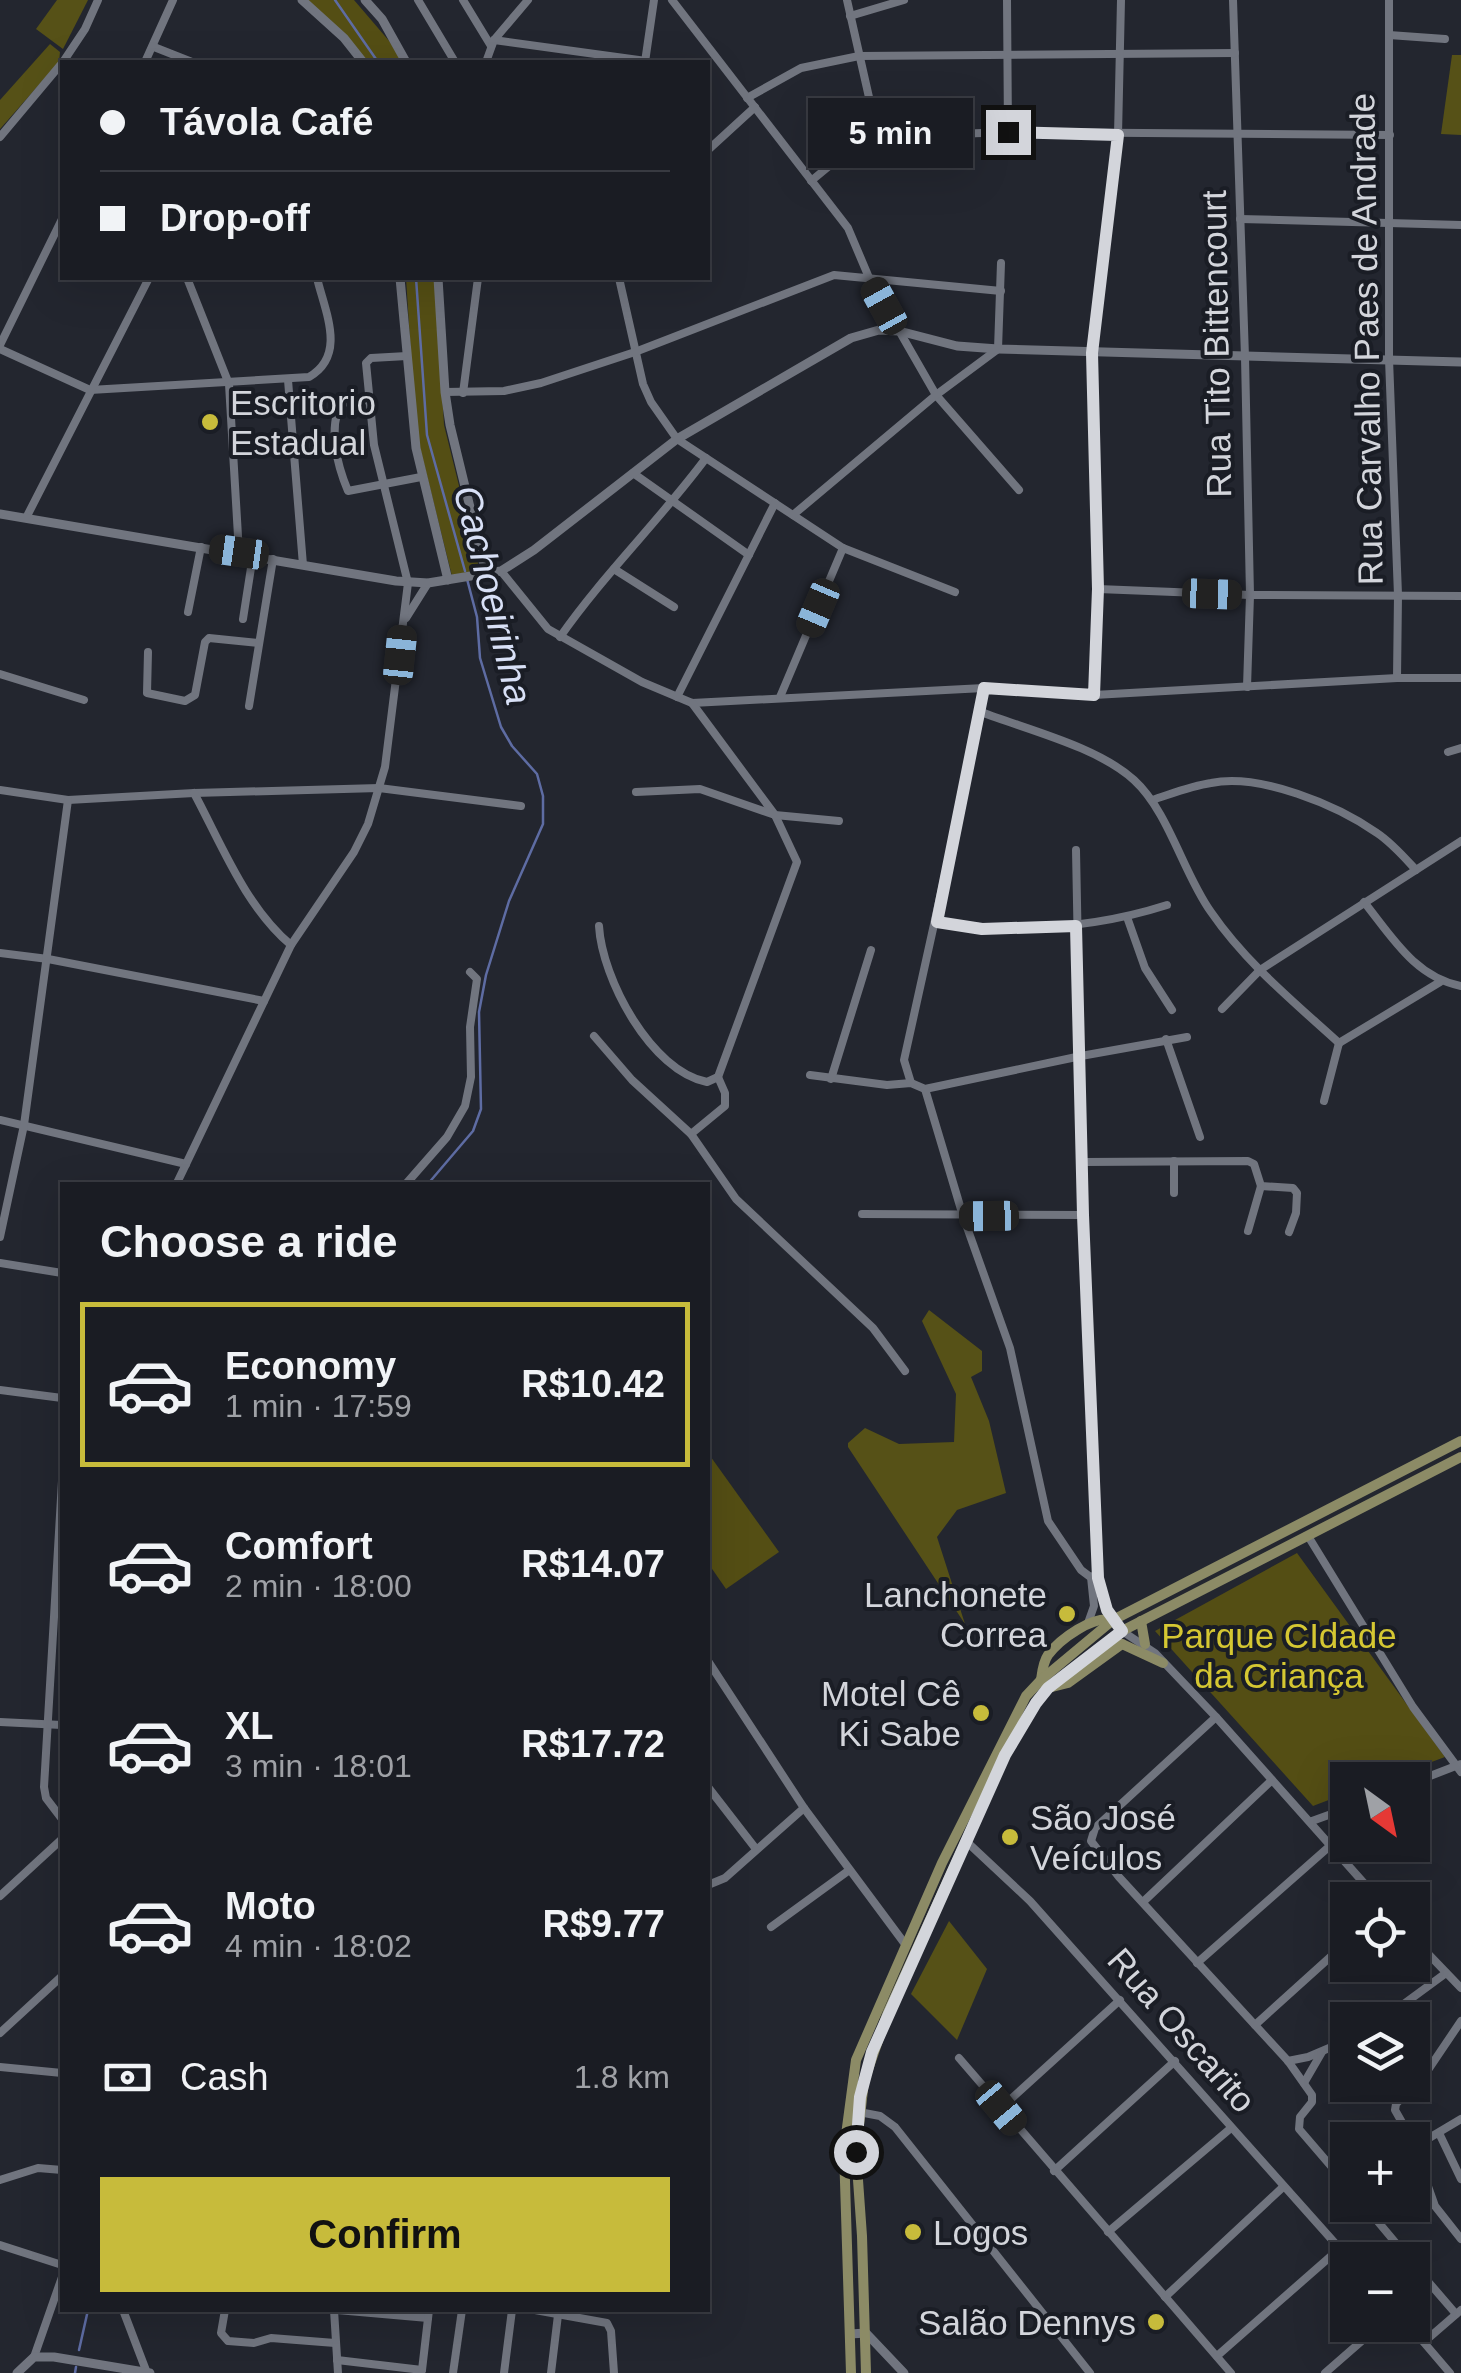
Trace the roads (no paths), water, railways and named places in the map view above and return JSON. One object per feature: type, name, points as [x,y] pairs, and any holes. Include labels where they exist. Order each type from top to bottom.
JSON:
[{"type":"main road","points":[[1044,1684],[1113,1620],[1461,1441]]},
{"type":"main road","points":[[850,2373],[844,2150],[856,2060],[905,1944],[1026,1696],[1122,1631],[1461,1457]]},
{"type":"main road","points":[[866,2373],[856,2152],[859,2112],[872,2052],[1005,1755],[1036,1703],[1044,1684],[1048,1654],[1088,1623],[1104,1618],[1113,1620]]},
{"type":"main road","points":[[1140,1622],[1144,1644]]},
{"type":"main road","points":[[1122,1631],[1122,1644]]},
{"type":"main road","points":[[1044,1684],[1068,1683],[1122,1644]]},
{"type":"main road","points":[[1122,1644],[1163,1663]]},
{"type":"street","points":[[65,60],[98,0]]},
{"type":"street","points":[[147,60],[173,0]]},
{"type":"street","points":[[302,0],[344,38],[361,60]]},
{"type":"street","points":[[366,0],[382,19],[405,60]]},
{"type":"street","points":[[418,0],[453,60]]},
{"type":"street","points":[[463,0],[492,43],[629,60]]},
{"type":"street","points":[[487,60],[492,43],[528,0]]},
{"type":"street","points":[[645,60],[654,0]]},
{"type":"street","points":[[672,0],[854,237],[870,280],[936,395],[1019,490]]},
{"type":"street","points":[[847,0],[878,137]]},
{"type":"street","points":[[850,16],[904,0]]},
{"type":"street","points":[[1007,0],[1008,132]]},
{"type":"street","points":[[1094,695],[1098,589],[1092,353],[1118,135],[1121,0]]},
{"type":"street","name":"Rua Tito Bittencourt","points":[[1232,0],[1250,595],[1246,688]]},
{"type":"street","name":"Rua Carvalho Paes de Andrade","points":[[1388,0],[1397,678]]},
{"type":"street","points":[[1388,35],[1446,39]]},
{"type":"street","points":[[154,47],[187,60]]},
{"type":"street","points":[[748,98],[801,68],[858,56],[1236,53]]},
{"type":"street","points":[[0,137],[60,67]]},
{"type":"street","points":[[710,148],[755,108]]},
{"type":"street","points":[[811,181],[846,153],[878,137],[1008,132],[1390,135]]},
{"type":"street","points":[[1240,219],[1461,225]]},
{"type":"street","points":[[60,223],[0,347],[90,390],[309,377],[322,370],[333,344],[317,280]]},
{"type":"street","points":[[998,349],[1001,263]]},
{"type":"street","points":[[445,392],[526,388],[635,352],[820,278],[851,275],[1001,291]]},
{"type":"street","points":[[26,518],[148,280]]},
{"type":"street","points":[[188,280],[228,384],[239,552]]},
{"type":"street","points":[[400,280],[421,478],[452,580]]},
{"type":"street","points":[[438,280],[445,392],[484,574]]},
{"type":"street","points":[[463,392],[478,280]]},
{"type":"street","points":[[619,280],[650,402],[677,440],[842,548],[955,592]]},
{"type":"street","points":[[0,514],[408,583],[428,583],[501,570],[534,550],[677,440],[836,344],[871,332],[899,331],[977,348],[1461,362]]},
{"type":"street","points":[[793,515],[936,395],[998,349]]},
{"type":"street","points":[[177,1182],[292,945],[354,852],[379,788],[397,685],[408,583],[368,400],[368,360],[406,356]]},
{"type":"street","points":[[288,380],[303,565]]},
{"type":"street","points":[[368,400],[346,401],[339,406],[335,418],[337,454],[348,492],[421,478]]},
{"type":"street","points":[[560,637],[590,594],[672,503],[706,458]]},
{"type":"street","points":[[633,473],[748,556]]},
{"type":"street","points":[[678,697],[775,503]]},
{"type":"street","points":[[188,612],[201,547]]},
{"type":"street","points":[[780,697],[842,548]]},
{"type":"street","points":[[242,619],[253,555]]},
{"type":"street","points":[[248,706],[273,560]]},
{"type":"street","points":[[614,569],[674,607]]},
{"type":"street","points":[[501,570],[534,616],[560,637],[642,682],[692,702],[984,688],[1094,695],[1461,678]]},
{"type":"street","points":[[404,622],[428,583]]},
{"type":"street","points":[[1098,589],[1250,595],[1461,596]]},
{"type":"street","points":[[148,652],[147,693],[186,700],[195,695],[205,642],[210,638],[258,643]]},
{"type":"street","points":[[0,674],[84,700]]},
{"type":"street","points":[[910,1083],[904,1060],[937,922],[984,688]]},
{"type":"street","points":[[691,1134],[725,1106],[725,1093],[718,1077],[795,868],[794,852],[775,815],[692,702]]},
{"type":"street","points":[[981,712],[1089,752],[1114,765],[1152,800],[1187,872],[1240,950],[1340,1043]]},
{"type":"street","points":[[1448,752],[1461,748]]},
{"type":"street","points":[[1152,800],[1213,782],[1268,786],[1354,818],[1381,835],[1416,870]]},
{"type":"street","points":[[0,790],[68,800],[194,792],[379,788],[521,806]]},
{"type":"street","points":[[636,792],[700,790],[775,815],[839,820]]},
{"type":"street","points":[[194,792],[250,898],[269,926],[292,945]]},
{"type":"street","points":[[0,1237],[24,1125],[68,800]]},
{"type":"street","points":[[1222,1009],[1260,970],[1461,841]]},
{"type":"street","points":[[1076,850],[1095,1578],[1094,1606],[1088,1623]]},
{"type":"street","points":[[1364,902],[1412,961],[1440,982],[1461,986]]},
{"type":"street","points":[[937,922],[982,929],[1076,926],[1167,905]]},
{"type":"street","points":[[1127,917],[1145,968],[1172,1010]]},
{"type":"street","points":[[600,926],[600,944],[607,966],[646,1038],[666,1061],[689,1076],[707,1082],[718,1077]]},
{"type":"street","points":[[831,1079],[871,950]]},
{"type":"street","points":[[0,954],[48,959],[264,1001]]},
{"type":"street","points":[[408,1182],[448,1138],[465,1106],[471,1078],[470,1026],[478,979],[470,972]]},
{"type":"street","points":[[1324,1101],[1340,1043],[1440,982]]},
{"type":"street","points":[[594,1036],[632,1080],[691,1134],[726,1188],[873,1328],[905,1370]]},
{"type":"street","points":[[810,1075],[886,1085],[910,1083],[925,1089],[1187,1037]]},
{"type":"street","points":[[1166,1039],[1200,1137]]},
{"type":"street","points":[[925,1089],[1010,1348],[1048,1521],[1068,1555],[1095,1578],[1113,1620],[1122,1631],[1144,1644],[1216,1717],[1330,1844]]},
{"type":"street","points":[[0,1120],[186,1164]]},
{"type":"street","points":[[1084,1162],[1248,1160],[1254,1164],[1262,1186],[1248,1231]]},
{"type":"street","points":[[1174,1161],[1174,1193]]},
{"type":"street","points":[[1262,1186],[1293,1188],[1297,1192],[1296,1214],[1289,1232]]},
{"type":"street","points":[[862,1214],[1083,1215]]},
{"type":"street","points":[[0,1262],[60,1273]]},
{"type":"street","points":[[0,1390],[60,1398]]},
{"type":"street","points":[[60,1502],[44,1792],[60,1816]]},
{"type":"street","points":[[1308,1536],[1413,1707],[1459,1767],[1430,1776]]},
{"type":"street","points":[[51,1649],[60,1649]]},
{"type":"street","points":[[710,1664],[804,1808],[905,1944]]},
{"type":"street","points":[[1216,1717],[1094,1828],[1094,1848],[1288,2061],[1312,2095],[1312,2102],[1300,2117],[1300,2129],[1330,2165]]},
{"type":"street","points":[[0,1722],[60,1725]]},
{"type":"street","points":[[1143,1902],[1272,1780]]},
{"type":"street","points":[[710,1790],[756,1849]]},
{"type":"street","points":[[710,1885],[718,1883],[804,1808]]},
{"type":"street","points":[[1312,1821],[1330,1814]]},
{"type":"street","points":[[0,1896],[60,1841]]},
{"type":"street","name":"Rua Oscarito","points":[[967,1842],[1030,1901],[1334,2242]]},
{"type":"street","points":[[1197,1964],[1330,1846]]},
{"type":"street","points":[[1346,1862],[1363,1882]]},
{"type":"street","points":[[771,1926],[848,1871]]},
{"type":"street","points":[[1430,1956],[1461,1988]]},
{"type":"street","points":[[1254,2026],[1330,1957]]},
{"type":"street","points":[[1407,2002],[1446,1973]]},
{"type":"street","points":[[0,2034],[60,1978]]},
{"type":"street","points":[[1001,2108],[1120,2000]]},
{"type":"street","points":[[1401,2122],[1396,2104],[1428,2070],[1461,2021]]},
{"type":"street","points":[[1288,2061],[1330,2048]]},
{"type":"street","points":[[1304,2084],[1322,2052]]},
{"type":"street","points":[[958,2058],[1232,2373]]},
{"type":"street","points":[[1054,2171],[1175,2061]]},
{"type":"street","points":[[0,2067],[60,2073]]},
{"type":"street","points":[[859,2112],[880,2116],[904,2137],[1090,2373]]},
{"type":"street","points":[[1430,2137],[1461,2119]]},
{"type":"street","points":[[1108,2232],[1231,2128]]},
{"type":"street","points":[[1439,2133],[1461,2179]]},
{"type":"street","points":[[0,2180],[38,2168],[60,2170]]},
{"type":"street","points":[[1165,2298],[1283,2187]]},
{"type":"street","points":[[1430,2192],[1435,2206],[1461,2239]]},
{"type":"street","points":[[1378,2222],[1395,2242]]},
{"type":"street","points":[[0,2245],[60,2265]]},
{"type":"street","points":[[1217,2356],[1330,2258]]},
{"type":"street","points":[[1430,2282],[1458,2312],[1430,2337]]},
{"type":"street","points":[[17,2373],[34,2358],[60,2283]]},
{"type":"street","points":[[124,2312],[148,2373]]},
{"type":"street","points":[[226,2312],[221,2333],[225,2341],[254,2343],[271,2338],[335,2343]]},
{"type":"street","points":[[335,2312],[338,2373]]},
{"type":"street","points":[[338,2360],[422,2371],[428,2314],[382,2312]]},
{"type":"street","points":[[454,2373],[462,2312]]},
{"type":"street","points":[[504,2373],[512,2312]]},
{"type":"street","points":[[543,2312],[598,2319],[610,2328],[614,2373]]},
{"type":"street","points":[[551,2373],[558,2316]]},
{"type":"street","points":[[850,2334],[866,2333],[904,2373]]},
{"type":"street","points":[[1325,2373],[1361,2342]]},
{"type":"street","points":[[1424,2342],[1448,2372]]},
{"type":"street","points":[[34,2358],[54,2357],[148,2373]]},
{"type":"street","points":[[891,2358],[891,2373]]},
{"type":"waterway","name":"Cachoeirinha","points":[[335,0],[377,60]]},
{"type":"waterway","name":"Cachoeirinha","points":[[416,280],[427,435],[465,571]]},
{"type":"waterway","name":"Cachoeirinha","points":[[430,1182],[473,1131],[481,1109],[479,1012],[486,975],[509,901],[543,824],[543,796],[537,774],[501,727],[480,658],[477,617],[467,579]]},
{"type":"waterway","name":"Cachoeirinha","points":[[79,2350],[88,2312]]},
{"type":"waterway","name":"Cachoeirinha","points":[[75,2373],[76,2367]]},
{"type":"place","name":"Escritorio Estadual","points":[[210,422]]},
{"type":"place","name":"Lanchonete Correa","points":[[1067,1614]]},
{"type":"place","name":"Motel Cê Ki Sabe","points":[[981,1713]]},
{"type":"place","name":"São José Veículos","points":[[1010,1837]]},
{"type":"place","name":"Logos","points":[[913,2232]]},
{"type":"place","name":"Salão Dennys","points":[[1156,2322]]},
{"type":"park label","name":"Parque CIdade da Criança","points":[[1279,1655]]}]
